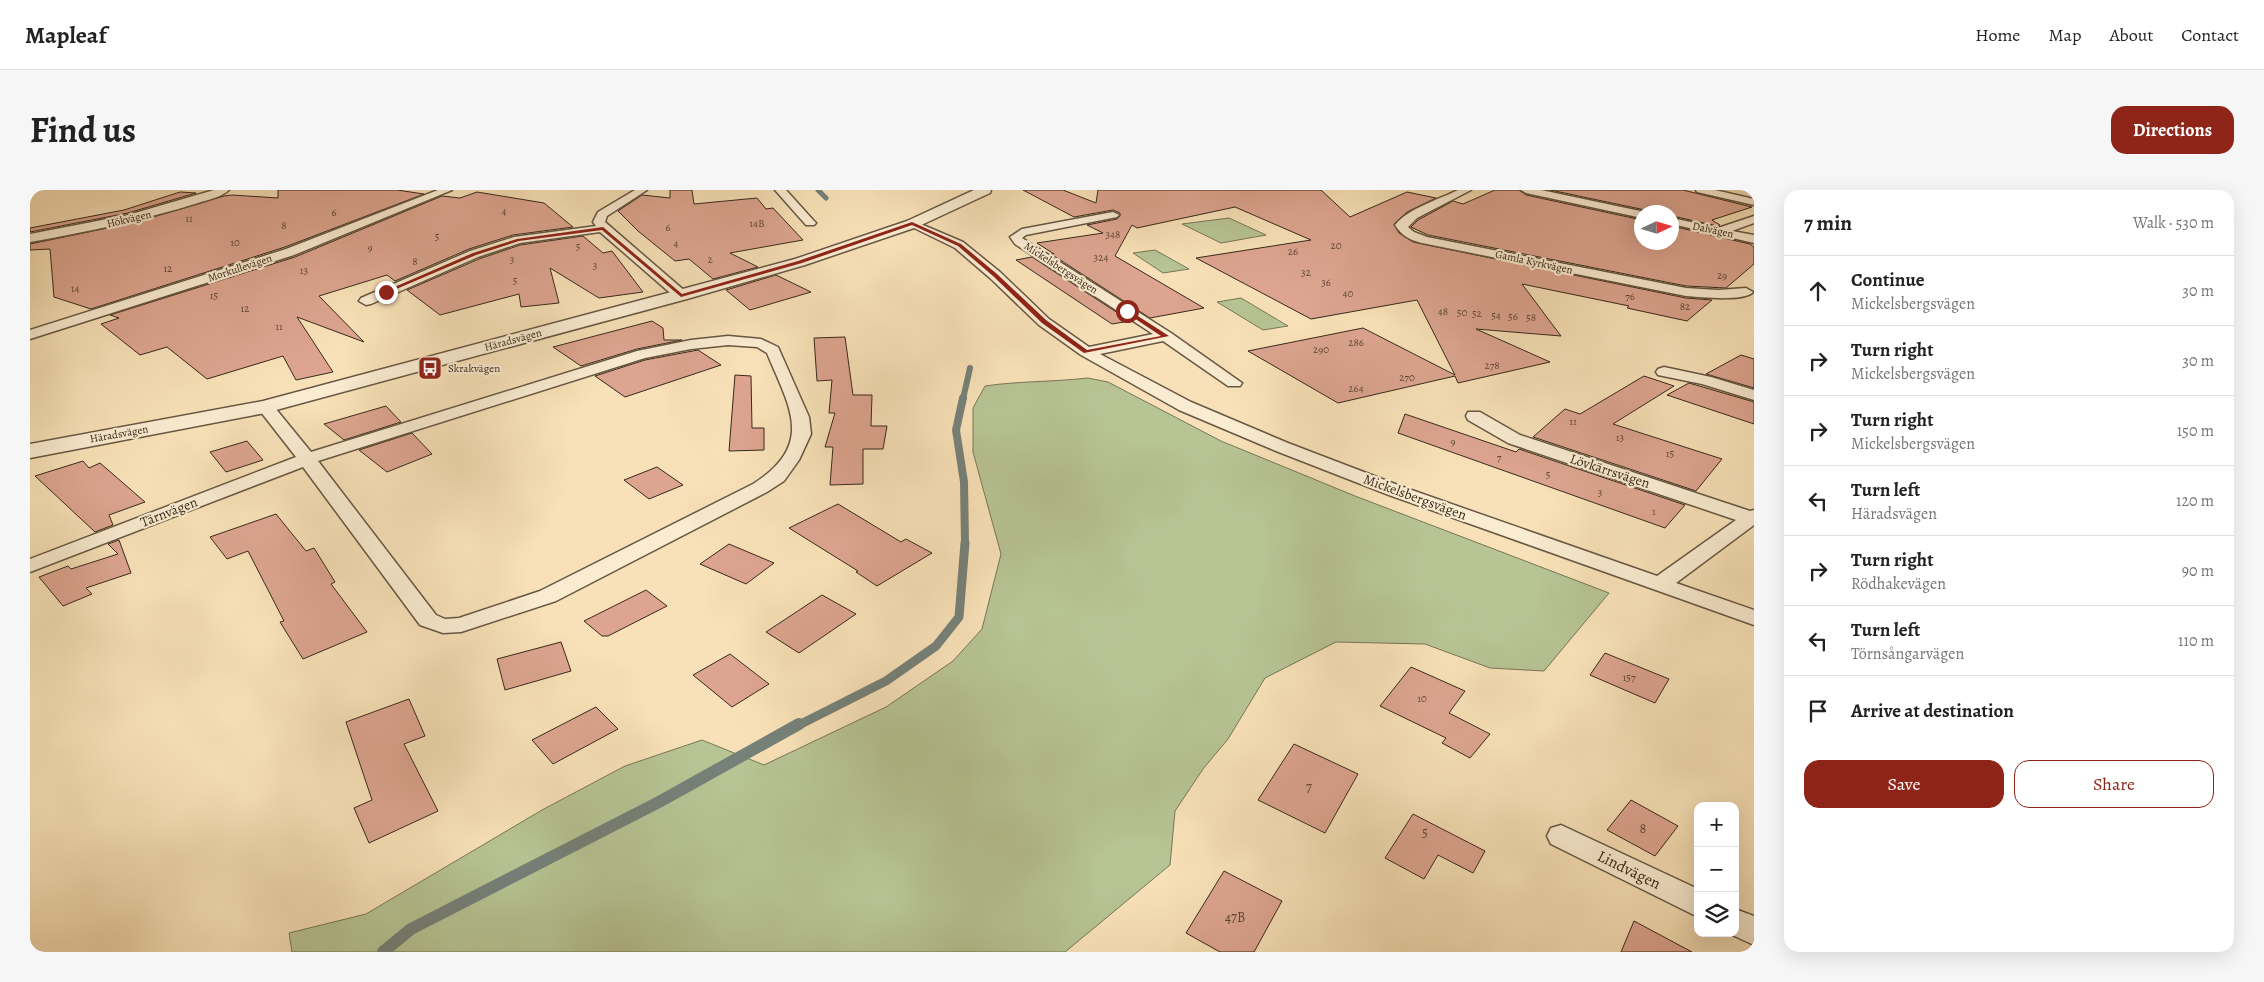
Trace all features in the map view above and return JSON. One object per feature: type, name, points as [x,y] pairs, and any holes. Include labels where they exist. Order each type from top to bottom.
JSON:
[{"type":"street","name":"Hökvägen","points":[[30,238],[135,219],[183,206],[224,190]]},
{"type":"street","name":"Morkullevägen","points":[[30,335],[309,246],[446,190]]},
{"type":"street","points":[[642,190],[602,214],[599,222],[603,228],[681,295]]},
{"type":"street","points":[[780,190],[810,223]]},
{"type":"street","name":"Häradsvägen","points":[[30,451],[264,407],[681,295],[800,262],[912,224],[985,190]]},
{"type":"street","name":"Gamla Kyrkvägen","points":[[1466,190],[1413,216],[1401,225],[1403,229],[1413,236],[1431,241],[1678,290],[1718,294],[1746,292]]},
{"type":"street","points":[[1526,190],[1634,213]]},
{"type":"street","points":[[1701,190],[1754,202]]},
{"type":"street","name":"Mickelsbergsvägen","points":[[1113,215],[1022,232],[1016,237],[1019,241],[1166,336],[1234,383]]},
{"type":"street","points":[[1719,231],[1754,220]]},
{"type":"street","name":"Dalvägen","points":[[1679,222],[1754,239]]},
{"type":"street","name":"Mickelsbergsvägen","points":[[912,224],[959,245],[995,275],[1044,322],[1086,352],[1185,406],[1282,447],[1754,618]]},
{"type":"street","points":[[366,301],[474,254],[518,240],[603,228]]},
{"type":"street","points":[[1086,352],[1166,336]]},
{"type":"street","points":[[264,407],[307,459],[428,620],[443,626],[460,624],[548,596],[760,488],[777,477],[790,460],[802,434],[802,417],[773,350],[766,344],[755,341],[728,341],[642,354],[307,459]]},
{"type":"street","points":[[1664,372],[1705,380],[1754,395]]},
{"type":"street","name":"Lövkärrsvägen","points":[[1474,416],[1514,439],[1752,517]]},
{"type":"street","name":"Tärnvägen","points":[[30,566],[307,459]]},
{"type":"street","name":"Lövkärrsvägen","points":[[1659,585],[1752,517]]},
{"type":"street","name":"Lindvägen","points":[[1561,836],[1694,902]]},
{"type":"street","points":[[1739,924],[1754,932]]},
{"type":"green space","points":[[1229,218],[1266,235],[1221,243],[1182,224]]},
{"type":"green space","points":[[1155,250],[1189,269],[1163,273],[1133,253]]},
{"type":"green space","points":[[1241,298],[1288,326],[1263,330],[1217,302]]},
{"type":"green space","points":[[1088,378],[1108,382],[1221,441],[1355,496],[1609,593],[1544,671],[1490,668],[1425,644],[1336,642],[1265,678],[1228,739],[1203,769],[1175,811],[1170,865],[1065,952],[292,952],[289,933],[366,914],[542,810],[625,766],[702,740],[764,765],[886,707],[953,661],[982,629],[1001,554],[973,452],[973,408],[985,386]]},
{"type":"building","points":[[278,190],[397,190],[424,194],[285,247],[91,309],[54,297],[50,249],[30,250],[30,244],[136,222],[224,196],[278,198]]},
{"type":"building","points":[[670,190],[692,190],[694,204],[757,198],[766,209],[773,208],[803,240],[730,253],[758,267],[713,279],[689,259],[675,261],[638,231],[618,211],[642,195],[670,198]]},
{"type":"building","points":[[1023,190],[1063,190],[1096,203],[1098,190],[1321,190],[1350,217],[1407,192],[1436,198],[1407,212],[1394,224],[1399,233],[1413,242],[1686,298],[1712,300],[1687,321],[1627,308],[1629,306],[1522,284],[1561,336],[1476,329],[1550,362],[1458,383],[1455,376],[1338,403],[1248,351],[1363,328],[1455,375],[1417,300],[1311,319],[1196,258],[1311,240],[1235,207],[1137,228],[1132,225],[1115,256],[1204,308],[1150,318],[1037,243],[1103,233],[1087,225],[1117,219],[1120,213],[1113,210],[1074,217]]},
{"type":"building","points":[[1495,190],[1519,190],[1526,195],[1634,218],[1634,250],[1679,250],[1679,228],[1750,244],[1754,247],[1754,264],[1726,288],[1686,286],[1428,235],[1411,227],[1418,220],[1453,201],[1463,204]]},
{"type":"building","points":[[1550,190],[1683,190],[1752,207],[1712,220],[1720,225],[1718,226],[1679,218],[1679,205],[1634,205],[1634,208]]},
{"type":"building","points":[[180,192],[196,193],[128,213],[30,232],[30,228],[124,210]]},
{"type":"building","points":[[477,192],[544,203],[573,227],[513,235],[469,249],[395,281],[387,275],[319,296],[364,342],[297,317],[333,372],[296,380],[283,356],[207,379],[167,347],[140,355],[101,324],[119,318],[110,315],[295,257],[442,196],[460,198]]},
{"type":"building","points":[[583,236],[603,253],[612,251],[643,292],[599,298],[550,268],[559,303],[521,307],[519,294],[440,315],[407,290],[479,259],[520,245]]},
{"type":"building","points":[[1032,257],[1130,321],[1112,324],[1016,260]]},
{"type":"building","points":[[776,275],[811,292],[750,310],[726,290]]},
{"type":"building","points":[[652,321],[663,328],[664,340],[682,340],[637,349],[581,366],[553,347]]},
{"type":"building","points":[[845,337],[853,395],[872,395],[871,426],[887,426],[883,449],[863,449],[863,484],[830,485],[833,447],[825,447],[835,413],[829,413],[832,380],[817,381],[814,338]]},
{"type":"building","points":[[698,350],[721,365],[625,397],[595,376],[645,360]]},
{"type":"building","points":[[1741,355],[1754,359],[1754,388],[1706,374]]},
{"type":"building","points":[[735,375],[751,376],[752,428],[764,428],[764,450],[729,451]]},
{"type":"building","points":[[1644,376],[1674,386],[1613,424],[1722,459],[1696,491],[1533,437],[1565,409],[1580,414]]},
{"type":"building","points":[[1689,383],[1754,402],[1754,424],[1667,395]]},
{"type":"building","points":[[386,406],[401,422],[344,440],[324,424]]},
{"type":"building","points":[[1405,414],[1516,452],[1519,449],[1685,505],[1665,528],[1398,433]]},
{"type":"building","points":[[412,433],[432,454],[387,472],[359,450]]},
{"type":"building","points":[[247,441],[263,460],[226,472],[210,452]]},
{"type":"building","points":[[83,461],[89,468],[100,463],[145,502],[109,515],[113,525],[95,532],[35,476]]},
{"type":"building","points":[[657,467],[683,485],[649,499],[624,480]]},
{"type":"building","points":[[838,504],[901,542],[906,539],[932,553],[877,586],[856,572],[858,571],[789,528]]},
{"type":"building","points":[[276,514],[306,551],[314,548],[335,582],[331,584],[367,632],[303,659],[280,622],[284,621],[248,551],[227,559],[210,537]]},
{"type":"building","points":[[119,540],[131,573],[86,588],[92,594],[63,606],[39,577],[68,566],[71,569],[118,554],[108,544]]},
{"type":"building","points":[[729,544],[774,563],[746,584],[700,564]]},
{"type":"building","points":[[646,590],[667,606],[608,636],[602,636],[584,621]]},
{"type":"building","points":[[822,595],[856,614],[799,653],[766,632]]},
{"type":"building","points":[[561,642],[571,671],[505,690],[497,659]]},
{"type":"building","points":[[1605,653],[1669,679],[1655,703],[1590,675]]},
{"type":"building","points":[[730,654],[769,684],[732,707],[693,675]]},
{"type":"building","points":[[1411,667],[1465,691],[1449,713],[1490,734],[1470,758],[1442,743],[1446,738],[1380,706]]},
{"type":"building","points":[[409,699],[425,736],[404,744],[438,811],[369,843],[354,808],[372,800],[346,722]]},
{"type":"building","points":[[596,707],[618,729],[553,764],[532,740]]},
{"type":"building","points":[[1294,744],[1358,774],[1325,833],[1258,800]]},
{"type":"building","points":[[1631,800],[1678,826],[1655,856],[1607,830]]},
{"type":"building","points":[[1413,814],[1485,851],[1473,873],[1438,855],[1424,879],[1385,858]]},
{"type":"building","points":[[1224,871],[1282,901],[1254,952],[1220,952],[1186,933]]},
{"type":"building","points":[[1634,921],[1692,952],[1621,952]]},
{"type":"waterway","points":[[818,190],[826,198]]},
{"type":"waterway","points":[[963,399],[970,368]]},
{"type":"waterway","points":[[963,398],[956,430],[964,482],[965,543]]},
{"type":"waterway","points":[[797,726],[886,681],[936,646],[959,617],[965,543]]},
{"type":"waterway","points":[[383,952],[411,929],[659,802],[799,724]]},
{"type":"place","name":"Skrakvägen","points":[[430,368]]},
{"type":"route","points":[[386,292],[474,254],[518,240],[603,228],[681,295],[800,262],[912,224],[959,245],[995,275],[1044,322],[1086,352],[1166,336],[1127,311]]}]
